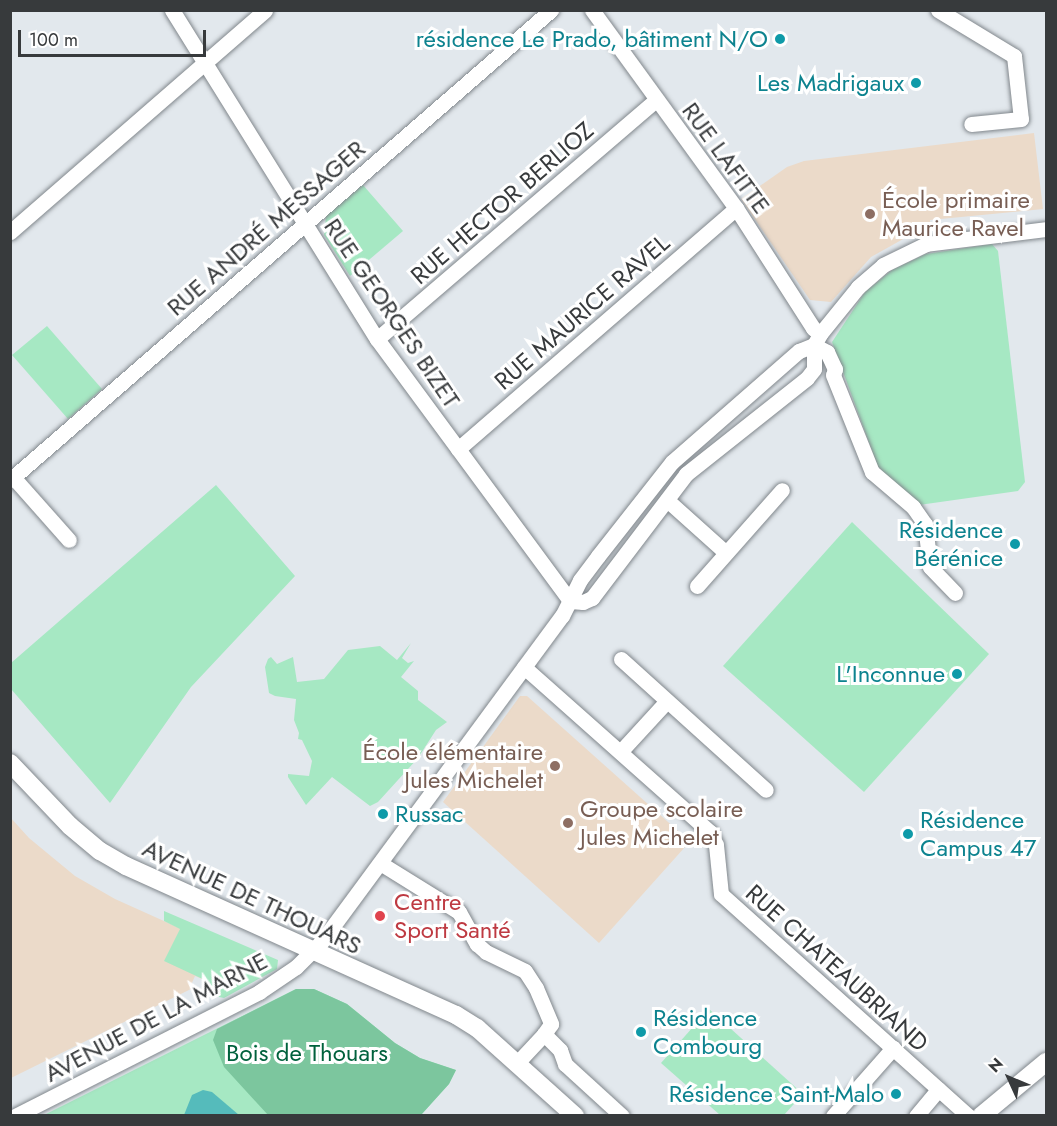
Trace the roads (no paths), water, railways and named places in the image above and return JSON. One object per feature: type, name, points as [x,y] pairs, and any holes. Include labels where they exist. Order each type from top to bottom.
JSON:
[{"type":"street","name":"RUE GEORGES BIZET","points":[[172,10],[378,339],[570,601]]},
{"type":"street","points":[[10,232],[265,10]]},
{"type":"street","name":"RUE ANDRÉ MESSAGER","points":[[12,478],[551,10]]},
{"type":"street","name":"RUE LAFITTE","points":[[592,10],[736,208],[813,328],[835,369],[833,375],[872,472],[913,507],[925,524],[930,567],[955,593]]},
{"type":"street","points":[[938,10],[1014,56],[1021,119],[971,124]]},
{"type":"street","name":"RUE HECTOR BERLIOZ","points":[[378,339],[656,100]]},
{"type":"street","name":"RUE MAURICE RAVEL","points":[[458,449],[736,208]]},
{"type":"street","name":"AVENUE DE LA MARNE","points":[[15,1116],[259,992],[293,970],[312,951],[380,863],[525,667],[570,601],[586,572],[672,462],[800,351],[817,339],[858,287],[883,265],[910,250],[958,239],[1047,229]]},
{"type":"street","points":[[570,601],[583,603],[602,590],[686,474],[795,389],[814,369],[817,339]]},
{"type":"street","points":[[814,369],[833,375]]},
{"type":"street","points":[[12,478],[69,540]]},
{"type":"street","points":[[697,586],[782,490]]},
{"type":"street","points":[[667,500],[726,553]]},
{"type":"street","points":[[621,659],[766,790]]},
{"type":"street","name":"RUE CHATEAUBRIAND","points":[[525,667],[710,831],[716,845],[721,894],[968,1116]]},
{"type":"street","points":[[621,751],[667,701]]},
{"type":"street","name":"AVENUE DE THOUARS","points":[[10,763],[70,826],[100,851],[126,866],[456,1015],[477,1028],[575,1116]]},
{"type":"street","points":[[380,863],[459,912],[477,944],[486,952],[525,971],[536,988],[551,1024],[517,1063]]},
{"type":"street","points":[[544,1034],[560,1050],[565,1064],[622,1116]]},
{"type":"street","points":[[833,1116],[893,1048]]},
{"type":"street","points":[[981,1116],[1047,1062]]},
{"type":"street","points":[[916,1116],[939,1089]]},
{"type":"water","points":[[203,1090],[212,1092],[239,1115],[184,1115],[192,1095]]},
{"type":"place","name":"résidence Le Prado, bâtiment N/O","points":[[780,39]]},
{"type":"place","name":"Les Madrigaux","points":[[916,83]]},
{"type":"place","name":"École primaire Maurice Ravel","points":[[870,214]]},
{"type":"place","name":"Résidence Bérénice","points":[[1015,544]]},
{"type":"place","name":"L'Inconnue","points":[[957,674]]},
{"type":"place","name":"École élémentaire Jules Michelet","points":[[555,766]]},
{"type":"place","name":"Russac","points":[[383,814]]},
{"type":"place","name":"Groupe scolaire Jules Michelet","points":[[568,823]]},
{"type":"place","name":"Résidence Campus 47","points":[[908,834]]},
{"type":"place","name":"Centre Sport Santé","points":[[380,916]]},
{"type":"place","name":"Résidence Combourg","points":[[641,1032]]},
{"type":"place","name":"Résidence Saint-Malo","points":[[896,1094]]},
{"type":"park label","name":"Bois de Thouars","points":[[307,1053]]}]
